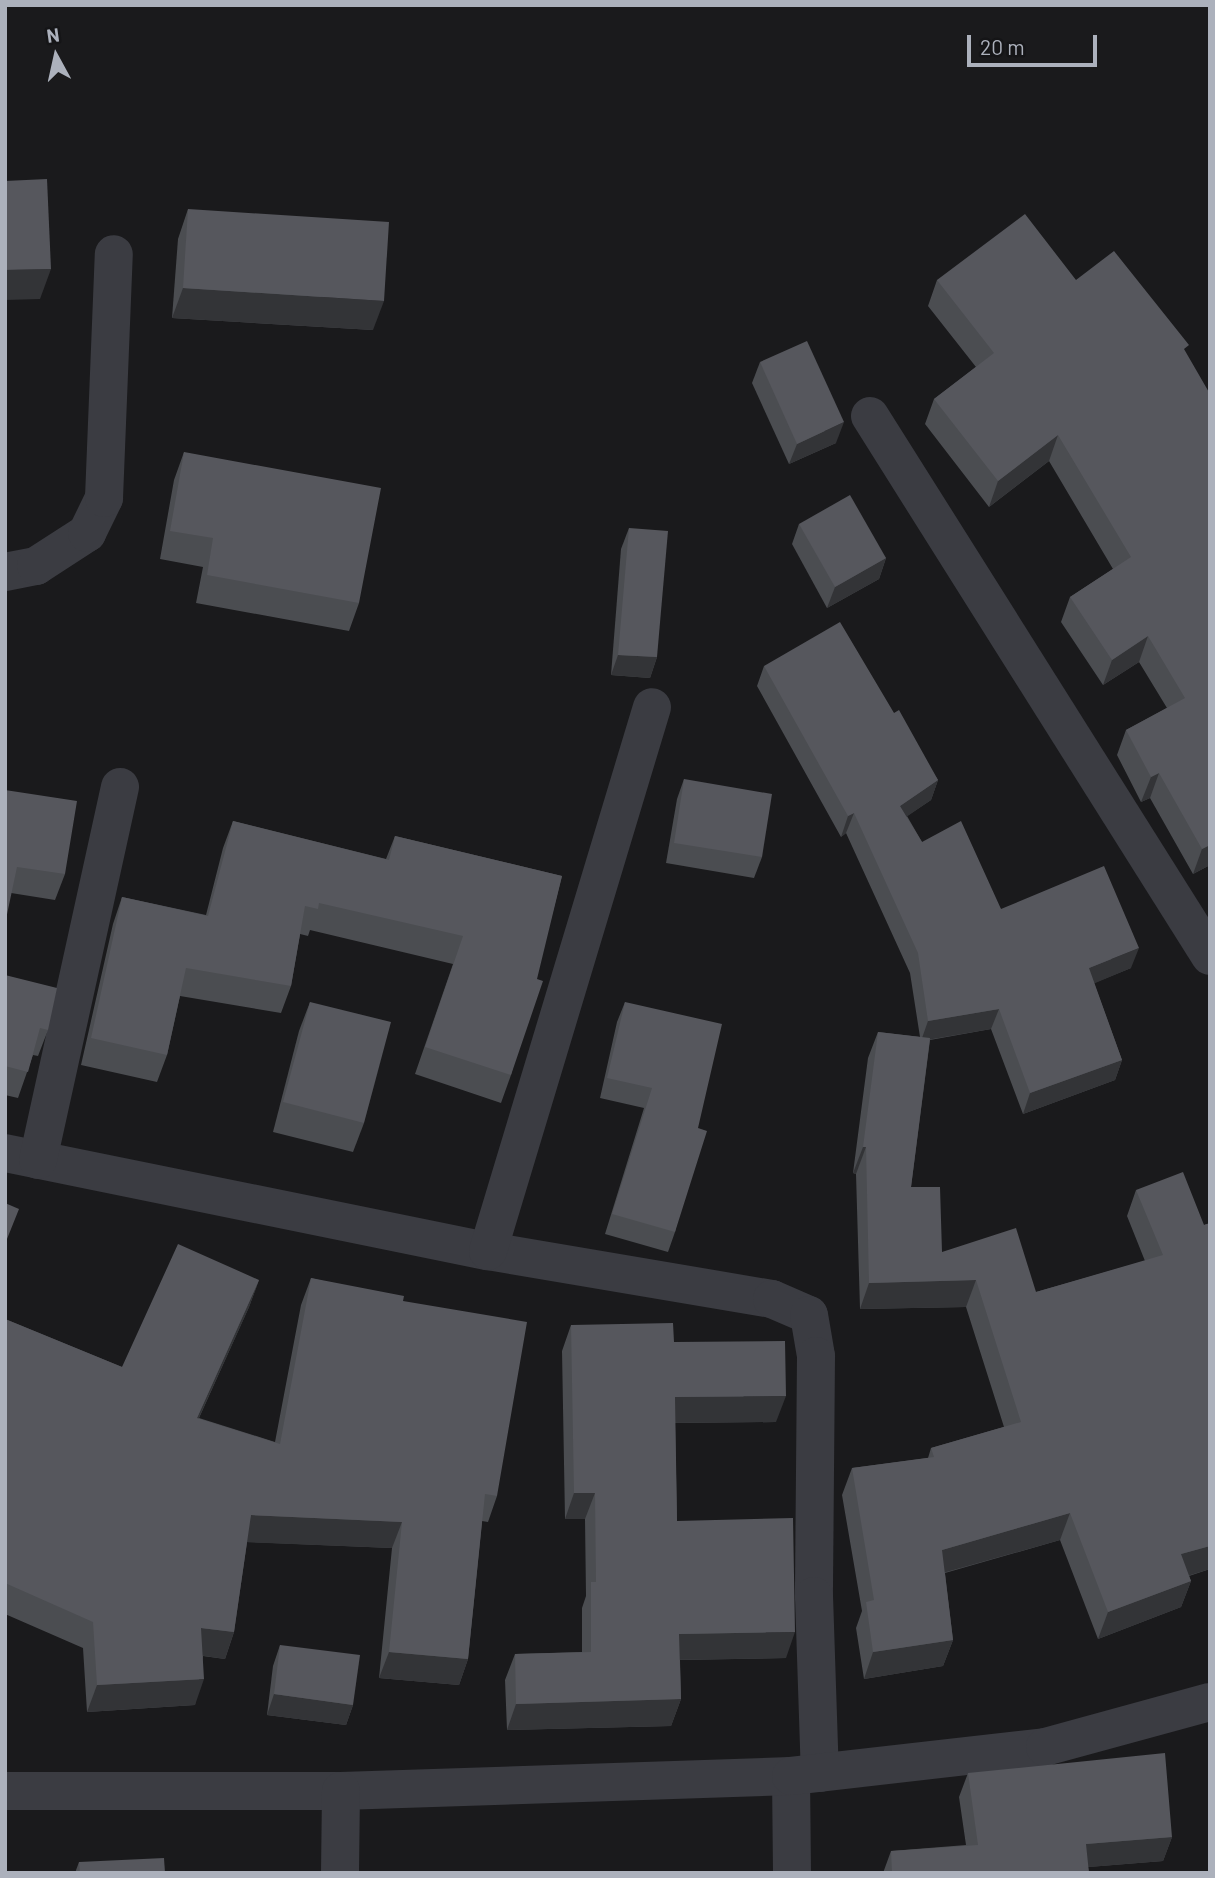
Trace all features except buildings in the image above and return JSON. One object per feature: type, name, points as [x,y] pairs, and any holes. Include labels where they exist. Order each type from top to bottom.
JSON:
[{"type":"street","points":[[5,572],[36,566],[87,533],[104,498],[114,254]]},
{"type":"street","points":[[870,415],[1210,956]]},
{"type":"street","points":[[488,1251],[652,708]]},
{"type":"street","points":[[120,787],[22,1156],[488,1251],[772,1299],[809,1315],[816,1356],[814,1596],[805,1775],[792,1873]]},
{"type":"street","points":[[5,1791],[341,1791],[805,1775],[1045,1747],[1210,1702]]},
{"type":"street","points":[[340,1873],[341,1791]]}]
